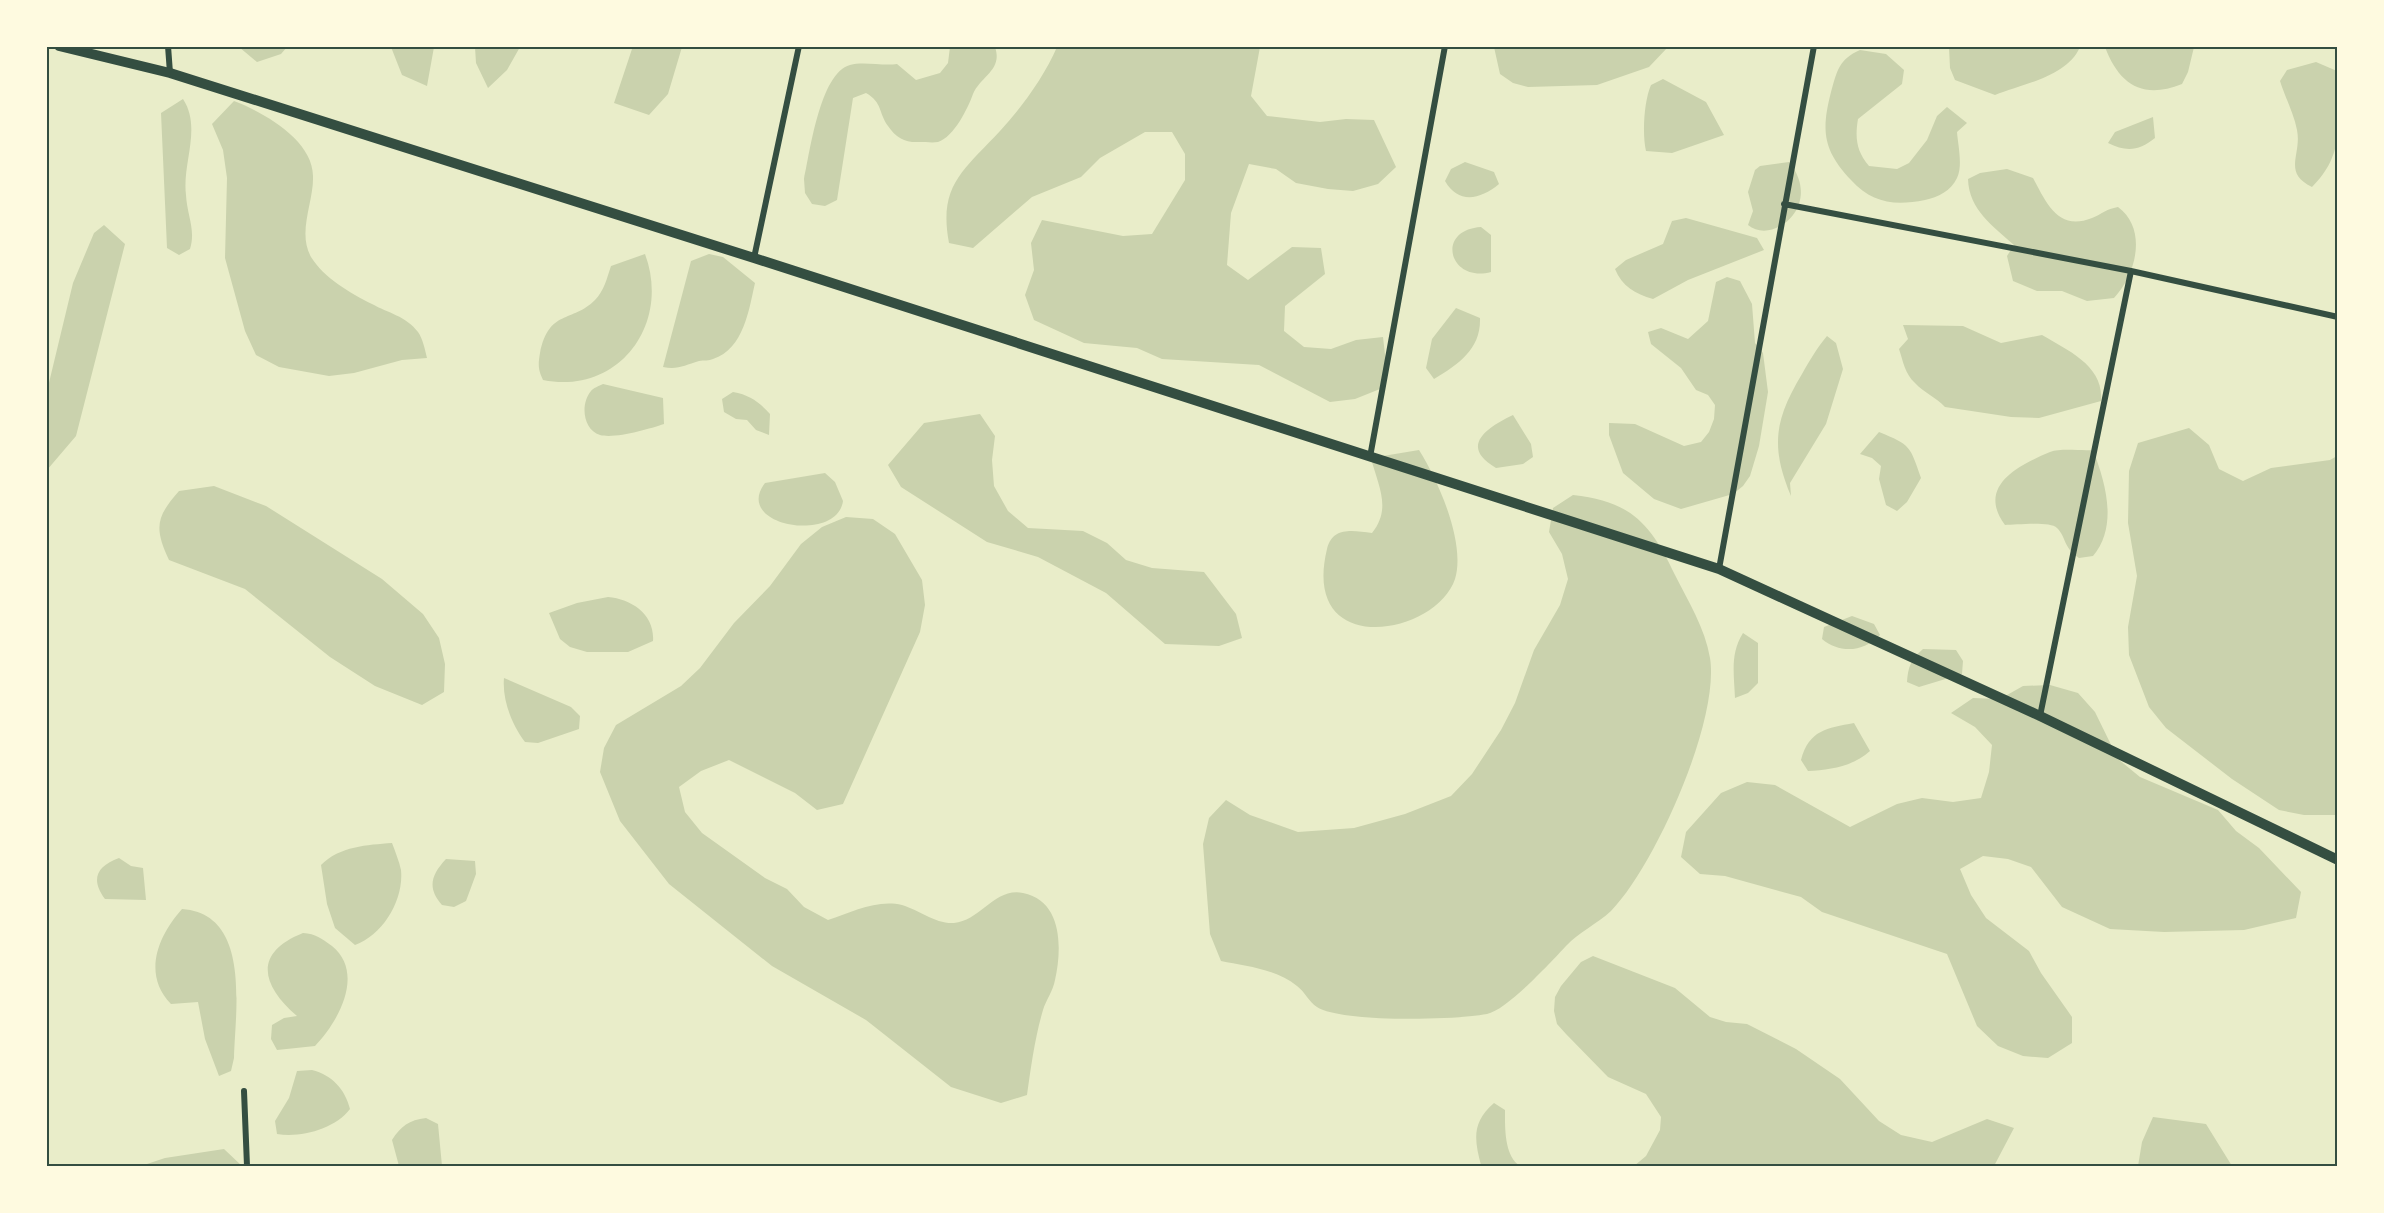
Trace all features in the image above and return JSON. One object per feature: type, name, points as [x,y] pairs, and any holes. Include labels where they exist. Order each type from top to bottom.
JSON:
[{"type":"street","points":[[59,46],[170,73],[754,258],[1719,569],[2040,716],[2337,860]]},
{"type":"street","points":[[168,46],[170,73]]},
{"type":"street","points":[[754,258],[799,46]]},
{"type":"street","points":[[1370,457],[1445,46]]},
{"type":"street","points":[[1719,569],[1814,46]]},
{"type":"street","points":[[1784,204],[2131,271],[2337,317]]},
{"type":"street","points":[[2040,716],[2131,271]]},
{"type":"street","points":[[244,1090],[247,1167]]},
{"type":"green space","points":[[475,46],[520,47],[507,70],[488,88],[476,63]]},
{"type":"green space","points":[[633,46],[682,47],[668,94],[649,115],[614,103]]},
{"type":"green space","points":[[1494,46],[1668,47],[1649,67],[1597,85],[1528,87],[1513,83],[1500,74]]},
{"type":"green space","points":[[239,47],[287,47],[281,54],[257,62]]},
{"type":"green space","points":[[391,47],[434,47],[427,86],[402,75]]},
{"type":"green space","points":[[950,47],[995,47],[997,55],[994,67],[973,94],[964,114],[950,134],[938,142],[906,141],[891,130],[875,100],[866,93],[853,98],[837,200],[825,206],[812,204],[805,193],[804,179],[824,97],[831,82],[840,71],[855,64],[897,64],[916,80],[940,73],[948,63]]},
{"type":"green space","points":[[1057,47],[1260,47],[1251,96],[1267,116],[1320,122],[1346,119],[1374,120],[1396,167],[1378,184],[1353,191],[1328,189],[1296,183],[1276,169],[1249,164],[1231,213],[1227,265],[1248,280],[1292,247],[1321,248],[1325,274],[1285,306],[1284,331],[1304,347],[1331,349],[1356,340],[1383,337],[1386,363],[1380,389],[1355,399],[1330,402],[1259,365],[1162,359],[1137,348],[1084,343],[1034,320],[1025,295],[1034,270],[1031,243],[1042,220],[1123,236],[1152,234],[1185,180],[1185,154],[1172,132],[1145,132],[1100,158],[1081,177],[1032,197],[973,248],[949,243],[947,207],[957,180],[1024,102],[1046,69]]},
{"type":"green space","points":[[1949,47],[2080,47],[2065,66],[2055,72],[1995,95],[1955,80],[1950,68]]},
{"type":"green space","points":[[2105,47],[2194,47],[2188,72],[2182,84],[2168,89],[2155,90],[2144,89],[2125,79],[2117,71]]},
{"type":"green space","points":[[1860,50],[1886,54],[1904,70],[1902,84],[1858,119],[1858,144],[1861,155],[1869,166],[1897,169],[1909,163],[1927,140],[1937,116],[1947,107],[1967,123],[1957,132],[1959,173],[1954,183],[1944,193],[1914,202],[1884,201],[1859,188],[1835,159],[1827,139],[1826,129],[1831,92],[1837,72],[1843,62]]},
{"type":"green space","points":[[2316,62],[2337,71],[2339,119],[2336,147],[2331,161],[2312,187],[2303,181],[2295,169],[2297,130],[2280,81],[2287,70]]},
{"type":"green space","points":[[1663,79],[1706,102],[1724,135],[1672,153],[1646,151],[1645,108],[1651,85]]},
{"type":"green space","points":[[183,99],[191,122],[186,183],[192,242],[190,249],[179,255],[167,248],[161,113]]},
{"type":"green space","points":[[234,101],[259,112],[284,129],[296,139],[311,163],[313,186],[306,237],[307,247],[316,265],[346,290],[408,322],[420,335],[427,358],[402,360],[354,373],[329,376],[279,367],[256,355],[245,331],[225,258],[227,178],[223,150],[212,124]]},
{"type":"green space","points":[[2153,117],[2155,138],[2143,146],[2127,149],[2108,143],[2115,132]]},
{"type":"green space","points":[[1465,162],[1494,172],[1499,184],[1477,196],[1463,196],[1456,193],[1445,181],[1451,169]]},
{"type":"green space","points":[[1789,162],[1798,178],[1801,193],[1798,206],[1791,218],[1781,226],[1770,230],[1758,230],[1748,225],[1753,211],[1748,192],[1755,170],[1760,166]]},
{"type":"green space","points":[[2007,169],[2033,178],[2048,205],[2062,218],[2080,221],[2118,207],[2127,216],[2136,239],[2136,252],[2128,277],[2114,298],[2087,301],[2062,291],[2037,291],[2013,281],[2007,256],[2014,245],[1990,224],[1977,208],[1969,190],[1968,179],[1980,173]]},
{"type":"green space","points":[[1686,218],[1757,238],[1764,250],[1688,280],[1653,299],[1640,295],[1621,280],[1615,269],[1626,260],[1663,244],[1672,221]]},
{"type":"green space","points":[[104,225],[125,244],[76,436],[47,470],[47,391],[73,283],[94,233]]},
{"type":"green space","points":[[1481,227],[1491,235],[1491,272],[1477,273],[1465,270],[1457,263],[1453,255],[1453,245],[1457,237],[1466,230]]},
{"type":"green space","points":[[645,254],[651,280],[651,305],[644,329],[632,349],[616,365],[595,376],[570,382],[543,380],[539,370],[539,357],[549,329],[555,323],[578,312],[595,300],[603,288],[611,266]]},
{"type":"green space","points":[[709,254],[723,257],[755,283],[743,327],[732,347],[711,360],[681,367],[663,367],[691,261]]},
{"type":"green space","points":[[1727,277],[1740,281],[1752,304],[1755,343],[1763,353],[1768,392],[1759,446],[1750,476],[1743,486],[1733,494],[1681,509],[1654,499],[1623,473],[1609,435],[1609,423],[1635,424],[1684,446],[1701,442],[1709,432],[1714,419],[1715,405],[1708,395],[1696,390],[1681,368],[1651,344],[1648,332],[1661,328],[1688,339],[1708,321],[1716,282]]},
{"type":"green space","points":[[1456,308],[1480,318],[1477,338],[1460,361],[1434,379],[1426,368],[1432,339]]},
{"type":"green space","points":[[1903,325],[1963,326],[2001,343],[2042,335],[2073,354],[2091,369],[2097,378],[2101,401],[2039,418],[2011,417],[1945,407],[1919,386],[1907,371],[1899,349],[1908,339]]},
{"type":"green space","points":[[1827,336],[1836,343],[1843,369],[1826,424],[1790,483],[1791,496],[1784,478],[1778,447],[1781,419],[1793,390]]},
{"type":"green space","points":[[603,384],[663,398],[664,424],[614,436],[594,432],[585,416],[585,403],[592,390]]},
{"type":"green space","points":[[733,392],[754,400],[770,414],[769,435],[756,430],[747,420],[736,419],[724,412],[722,399]]},
{"type":"green space","points":[[980,414],[995,436],[992,460],[994,486],[1008,511],[1028,528],[1083,531],[1107,543],[1126,560],[1152,568],[1204,572],[1236,614],[1242,638],[1219,646],[1165,644],[1106,593],[1038,557],[987,542],[901,487],[888,465],[924,423]]},
{"type":"green space","points":[[1513,415],[1531,444],[1533,457],[1523,464],[1496,468],[1485,460],[1479,452],[1478,445],[1481,438],[1494,425]]},
{"type":"green space","points":[[2189,428],[2209,445],[2219,469],[2243,481],[2271,468],[2330,460],[2337,456],[2337,815],[2304,815],[2279,810],[2232,779],[2166,728],[2149,707],[2129,655],[2128,627],[2137,576],[2128,523],[2129,471],[2138,443]]},
{"type":"green space","points":[[1879,432],[1898,440],[1908,448],[1921,478],[1907,502],[1897,511],[1886,505],[1879,479],[1881,466],[1872,458],[1860,454]]},
{"type":"green space","points":[[1419,450],[1448,512],[1457,548],[1455,579],[1443,599],[1423,614],[1399,624],[1374,627],[1351,622],[1333,609],[1324,584],[1327,549],[1339,533],[1358,531],[1372,533],[1378,524],[1382,497],[1371,458]]},
{"type":"green space","points":[[2093,450],[2105,491],[2107,518],[2101,544],[2093,556],[2079,558],[2070,550],[2060,532],[2053,526],[2005,525],[1997,511],[1995,499],[1998,488],[2014,471],[2050,452]]},
{"type":"green space","points":[[825,473],[835,482],[843,501],[837,514],[824,522],[807,526],[789,524],[774,519],[762,510],[759,498],[765,483]]},
{"type":"green space","points":[[214,486],[266,506],[382,579],[423,614],[439,638],[445,664],[444,692],[422,705],[375,686],[330,657],[245,589],[169,560],[160,531],[160,523],[166,508],[179,491]]},
{"type":"green space","points":[[1573,495],[1610,503],[1637,518],[1647,529],[1666,557],[1696,615],[1710,658],[1710,685],[1705,717],[1695,753],[1664,828],[1628,890],[1611,911],[1571,941],[1517,995],[1496,1011],[1487,1014],[1451,1018],[1400,1019],[1350,1016],[1317,1007],[1297,986],[1280,976],[1260,969],[1221,961],[1210,934],[1203,844],[1209,818],[1226,800],[1250,815],[1298,832],[1354,828],[1405,814],[1451,796],[1472,774],[1501,730],[1515,703],[1534,650],[1560,605],[1568,579],[1562,554],[1549,532],[1553,508]]},
{"type":"green space","points":[[846,517],[873,519],[895,534],[922,580],[925,605],[920,632],[843,804],[817,810],[795,793],[729,760],[701,771],[679,787],[685,812],[702,833],[765,878],[787,889],[804,907],[828,920],[865,907],[893,904],[908,907],[940,921],[954,923],[972,917],[996,899],[1013,892],[1036,898],[1046,906],[1057,928],[1059,954],[1055,980],[1040,1020],[1027,1095],[1001,1103],[951,1087],[866,1020],[772,966],[669,884],[620,821],[600,772],[604,748],[616,725],[681,686],[700,668],[734,623],[770,586],[801,544],[822,527]]},
{"type":"green space","points":[[608,597],[625,601],[640,610],[650,623],[653,641],[628,652],[587,652],[570,647],[560,639],[549,613],[577,603]]},
{"type":"green space","points":[[1852,616],[1874,624],[1880,635],[1867,645],[1852,649],[1836,647],[1822,639],[1824,627]]},
{"type":"green space","points":[[1743,633],[1758,643],[1758,683],[1748,693],[1735,698],[1734,656]]},
{"type":"green space","points":[[1923,649],[1956,650],[1963,661],[1962,674],[1919,687],[1907,682],[1911,664]]},
{"type":"green space","points":[[504,678],[571,707],[580,716],[579,729],[538,743],[525,742],[509,712]]},
{"type":"green space","points":[[2050,685],[2078,693],[2095,712],[2118,759],[2140,777],[2218,810],[2236,831],[2259,848],[2301,892],[2296,918],[2244,930],[2164,932],[2110,929],[2062,907],[2031,867],[2008,859],[1983,856],[1960,869],[1971,895],[1986,918],[2029,951],[2041,973],[2072,1017],[2072,1043],[2048,1058],[2023,1056],[1998,1046],[1977,1026],[1947,954],[1822,912],[1801,897],[1725,876],[1700,874],[1681,857],[1686,832],[1721,793],[1747,782],[1775,785],[1850,827],[1897,804],[1922,798],[1953,802],[1981,798],[1989,772],[1992,745],[1975,727],[1951,713],[1973,698],[2000,699],[2023,686]]},
{"type":"green space","points":[[1854,723],[1870,751],[1857,760],[1841,766],[1808,771],[1801,760],[1804,750],[1814,736],[1827,729]]},
{"type":"green space","points":[[392,843],[401,870],[399,893],[383,925],[355,945],[335,928],[327,904],[321,865],[345,850]]},
{"type":"green space","points":[[119,858],[131,866],[143,868],[146,900],[105,899],[100,892],[98,874],[105,865]]},
{"type":"green space","points":[[446,859],[475,861],[476,874],[466,901],[454,907],[442,905],[433,887],[434,876]]},
{"type":"green space","points":[[182,909],[204,915],[220,928],[229,946],[235,968],[234,1058],[231,1071],[219,1076],[205,1039],[198,1002],[171,1004],[157,980],[155,968],[160,943]]},
{"type":"green space","points":[[303,933],[321,939],[332,946],[342,957],[347,970],[345,997],[332,1024],[315,1046],[277,1050],[271,1039],[272,1025],[284,1018],[297,1016],[276,993],[270,981],[268,970],[270,960],[276,950],[287,941]]},
{"type":"green space","points":[[1593,956],[1675,988],[1710,1017],[1726,1022],[1747,1024],[1796,1049],[1840,1079],[1879,1121],[1901,1135],[1932,1142],[1987,1119],[2014,1128],[1994,1166],[1634,1166],[1646,1156],[1660,1130],[1661,1117],[1646,1094],[1608,1077],[1557,1024],[1554,1011],[1555,997],[1561,986],[1581,962]]},
{"type":"green space","points":[[312,1070],[326,1075],[337,1084],[345,1095],[350,1109],[344,1116],[327,1127],[296,1135],[277,1134],[275,1121],[289,1098],[297,1071]]},
{"type":"green space","points":[[1494,1103],[1505,1110],[1508,1148],[1520,1166],[1481,1165],[1476,1139],[1478,1124]]},
{"type":"green space","points":[[2153,1117],[2206,1124],[2232,1166],[2138,1166],[2142,1142]]},
{"type":"green space","points":[[426,1118],[438,1124],[442,1166],[399,1166],[392,1140],[406,1124]]},
{"type":"green space","points":[[224,1149],[242,1166],[141,1166],[165,1158]]}]
